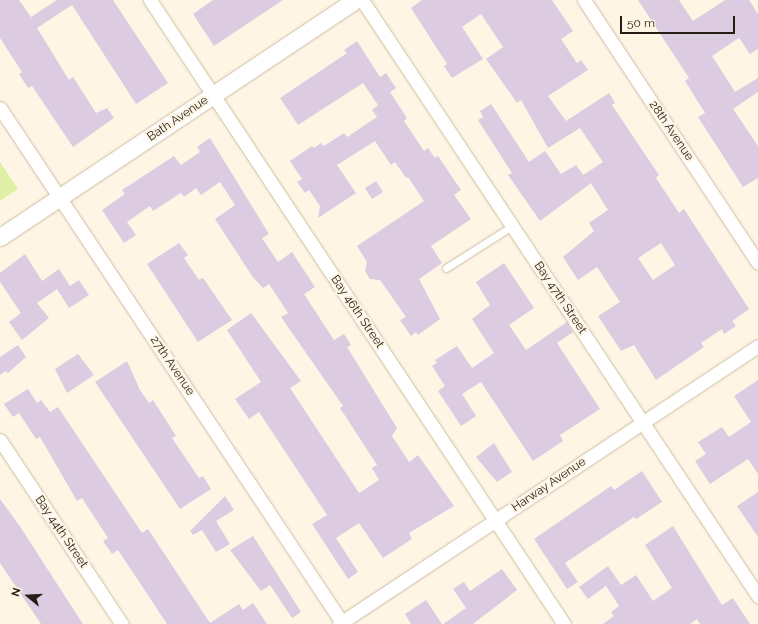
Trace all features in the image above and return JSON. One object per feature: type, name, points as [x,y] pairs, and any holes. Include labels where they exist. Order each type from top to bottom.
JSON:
[{"type":"street","name":"Bay 46th Street","points":[[150,0],[564,624]]},
{"type":"street","name":"Bath Avenue","points":[[0,237],[356,0]]},
{"type":"street","name":"Bay 47th Street","points":[[362,0],[758,596]]},
{"type":"street","name":"28th Avenue","points":[[584,0],[758,263]]},
{"type":"street","name":"27th Avenue","points":[[0,108],[341,623]]},
{"type":"street","name":"Harway Avenue","points":[[341,623],[758,346]]},
{"type":"street","name":"Bay 44th Street","points":[[0,440],[122,624]]},
{"type":"lane","points":[[446,268],[512,226]]},
{"type":"green space","points":[[0,162],[18,189],[0,201]]},
{"type":"building","points":[[0,0],[19,0],[31,17],[57,0],[113,0],[168,83],[136,104],[72,5],[37,28],[69,80],[73,77],[96,113],[107,108],[114,118],[73,147],[32,86],[28,88],[19,74],[22,72],[0,38]]},
{"type":"building","points":[[213,0],[283,0],[214,46],[193,14]]},
{"type":"building","points":[[422,0],[552,0],[573,31],[561,39],[577,63],[581,60],[588,70],[548,96],[566,121],[609,93],[615,103],[612,105],[659,175],[656,178],[679,213],[684,209],[749,309],[732,321],[736,326],[724,334],[722,329],[701,343],[704,347],[656,380],[634,345],[621,351],[598,316],[620,302],[597,267],[578,280],[563,257],[594,231],[589,223],[608,210],[591,183],[540,221],[508,175],[512,173],[478,120],[483,117],[480,111],[491,104],[529,162],[545,151],[561,174],[576,165],[583,175],[603,162],[580,128],[548,148],[521,100],[517,103],[486,59],[503,47],[481,14],[462,27],[483,59],[452,78],[444,66],[447,64],[411,8]],"holes":[[[661,243],[675,265],[653,280],[638,258]]]},
{"type":"building","points":[[638,0],[679,0],[693,21],[725,0],[749,0],[758,14],[758,49],[750,54],[739,38],[712,56],[735,92],[758,78],[758,92],[733,109],[758,146],[758,178],[743,187],[698,117],[705,113],[685,81],[689,78]]},
{"type":"building","points":[[357,41],[380,77],[386,73],[396,88],[390,92],[407,118],[404,121],[424,151],[428,148],[435,158],[438,156],[461,190],[454,195],[471,219],[431,246],[442,263],[419,279],[440,319],[418,335],[416,332],[411,336],[400,320],[406,317],[380,280],[370,279],[365,271],[367,262],[357,246],[424,201],[408,177],[406,178],[395,162],[391,165],[375,141],[337,165],[356,193],[318,218],[320,206],[309,190],[305,193],[297,182],[302,179],[290,161],[312,146],[314,148],[321,143],[324,146],[344,133],[347,137],[377,117],[372,110],[378,105],[363,83],[298,125],[280,98],[347,53],[344,50]]},
{"type":"building","points":[[210,138],[269,234],[262,238],[278,262],[292,252],[315,287],[304,294],[334,340],[344,334],[351,345],[347,347],[397,428],[392,436],[409,462],[418,455],[454,506],[409,533],[412,539],[383,558],[359,523],[336,538],[358,572],[348,579],[312,524],[327,515],[259,412],[249,419],[235,399],[261,382],[227,330],[251,313],[301,381],[290,388],[359,493],[379,480],[372,468],[377,465],[340,408],[343,406],[281,317],[288,313],[269,284],[263,288],[252,276],[215,219],[235,205],[220,182],[201,195],[196,188],[184,197],[181,193],[153,211],[150,206],[127,222],[136,235],[124,243],[102,210],[125,194],[122,190],[174,156],[181,165],[200,152],[197,147]]},
{"type":"building","points":[[376,181],[383,192],[372,199],[365,188]]},
{"type":"building","points":[[179,243],[188,255],[184,258],[199,280],[203,278],[232,320],[198,342],[147,264]]},
{"type":"building","points":[[25,254],[42,281],[59,269],[70,286],[79,280],[89,295],[69,308],[57,289],[37,303],[49,318],[22,340],[9,322],[21,313],[0,282],[0,273]]},
{"type":"building","points":[[504,263],[534,308],[509,325],[526,350],[567,322],[573,332],[557,343],[600,409],[560,435],[563,441],[533,461],[481,382],[462,394],[476,416],[461,426],[438,391],[445,386],[432,366],[437,363],[435,360],[457,346],[472,368],[494,353],[472,319],[490,305],[476,282]]},
{"type":"building","points":[[18,345],[26,357],[8,373],[6,371],[0,375],[0,357]]},
{"type":"building","points":[[78,354],[94,375],[67,393],[55,369]]},
{"type":"building","points":[[127,361],[140,390],[149,403],[153,400],[176,436],[172,438],[199,478],[203,476],[211,489],[180,509],[95,382]]},
{"type":"building","points":[[758,380],[758,474],[748,459],[710,484],[695,461],[706,454],[698,442],[722,427],[729,437],[751,422],[734,396]]},
{"type":"building","points":[[28,389],[37,403],[41,400],[50,412],[58,407],[142,533],[148,529],[210,623],[239,604],[243,610],[253,603],[267,624],[167,624],[118,550],[112,554],[103,541],[108,538],[82,498],[77,501],[40,437],[36,439],[19,413],[13,417],[4,404]]},
{"type":"building","points":[[494,443],[512,472],[497,482],[476,457]]},
{"type":"building","points":[[642,471],[662,502],[636,519],[634,517],[565,563],[578,582],[567,589],[534,539],[611,486],[614,490]]},
{"type":"building","points":[[758,492],[758,537],[737,506]]},
{"type":"building","points":[[225,496],[234,510],[216,521],[230,544],[216,552],[202,530],[193,535],[190,531]]},
{"type":"building","points":[[0,499],[19,525],[83,624],[41,624],[0,563]]},
{"type":"building","points":[[673,526],[722,605],[733,598],[750,624],[700,624],[697,619],[690,624],[603,624],[614,616],[611,612],[619,606],[606,586],[588,599],[579,587],[608,566],[621,585],[636,575],[653,601],[672,588],[645,545]]},
{"type":"building","points":[[253,536],[301,612],[292,618],[270,585],[261,591],[230,550]]},
{"type":"building","points":[[502,569],[517,590],[473,624],[443,624],[466,608],[453,589],[464,582],[470,591]]},
{"type":"building","points":[[426,600],[442,624],[411,624],[405,614]]}]
